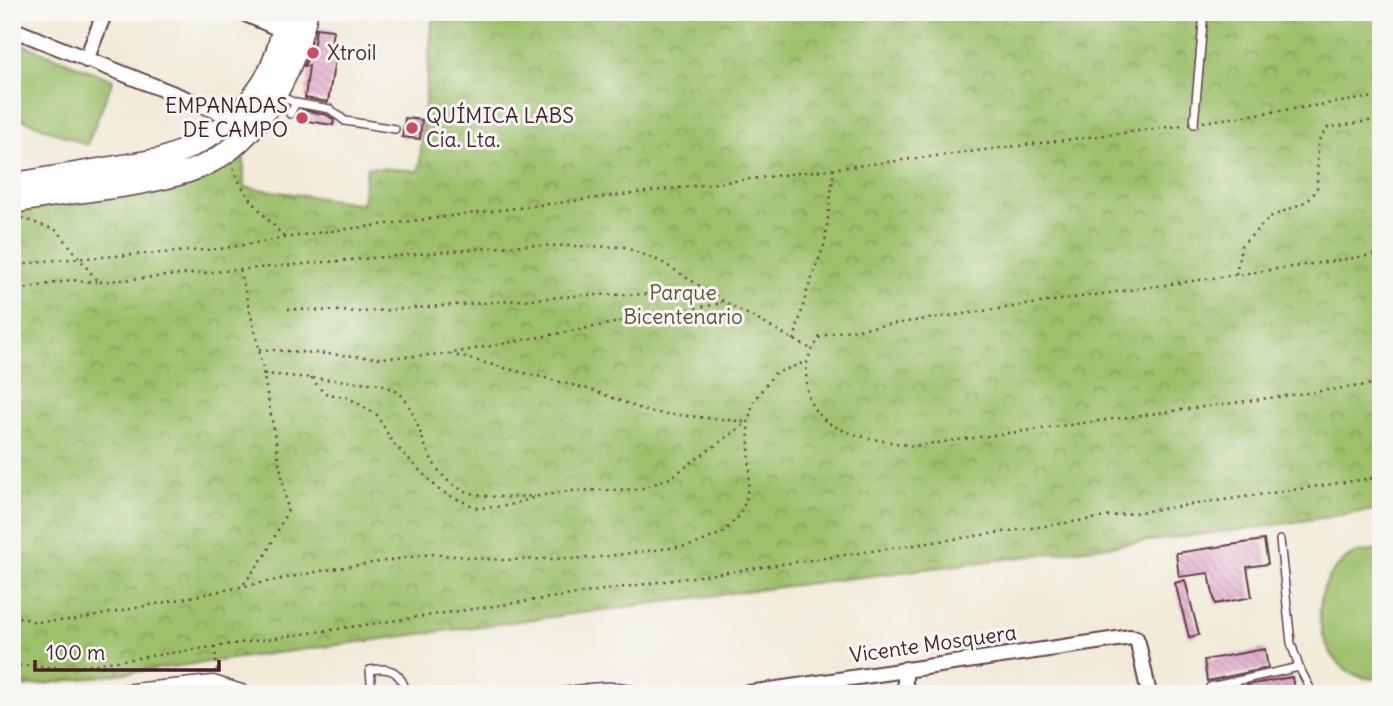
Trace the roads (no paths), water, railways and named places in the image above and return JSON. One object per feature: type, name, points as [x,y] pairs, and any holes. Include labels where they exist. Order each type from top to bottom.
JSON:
[{"type":"main road","points":[[12,184],[50,186],[144,183],[190,172],[227,153],[253,126],[287,99],[307,12]]},
{"type":"main road","points":[[12,203],[50,186],[184,151],[218,133],[263,83],[284,21]]},
{"type":"street","points":[[86,60],[105,12]]},
{"type":"street","points":[[241,12],[284,21]]},
{"type":"street","points":[[12,29],[234,118]]},
{"type":"street","name":"Vicente Mosquera","points":[[742,694],[1131,637],[1136,638],[1138,643],[1149,694]]},
{"type":"street","points":[[905,669],[905,694]]},
{"type":"street","points":[[123,694],[204,686],[235,691]]},
{"type":"lane","points":[[1194,124],[1204,12]]},
{"type":"lane","points":[[290,114],[287,99],[330,109],[345,121],[395,129]]},
{"type":"lane","points":[[1280,540],[1292,643],[1299,667],[1313,694]]},
{"type":"lane","points":[[1210,687],[1299,667]]},
{"type":"lane","points":[[372,694],[369,674],[374,668],[402,677],[407,694]]},
{"type":"lane","points":[[550,694],[621,686],[634,689],[639,694]]},
{"type":"place","name":"Xtroil","points":[[313,53]]},
{"type":"place","name":"EMPANADAS DE CAMPO","points":[[302,118]]},
{"type":"place","name":"QUÍMICA LABS Cía. Lta.","points":[[412,128]]},
{"type":"park label","name":"Parque Bicentenario","points":[[683,305]]}]
